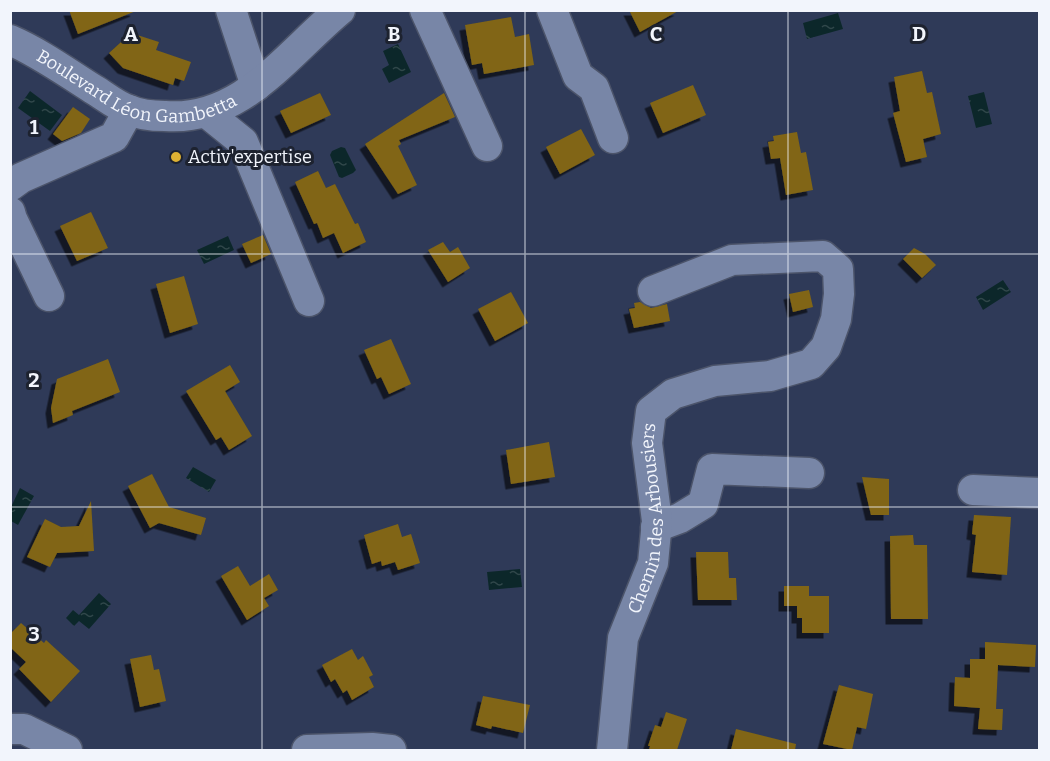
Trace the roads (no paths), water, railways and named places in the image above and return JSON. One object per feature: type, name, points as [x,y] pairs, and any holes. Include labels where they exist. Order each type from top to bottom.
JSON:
[{"type":"street","points":[[231,10],[256,86]]},
{"type":"street","name":"Boulevard Léon Gambetta","points":[[10,40],[32,50],[129,110],[147,115],[187,117],[207,113],[231,102],[256,86],[340,10]]},
{"type":"street","points":[[424,10],[487,146]]},
{"type":"street","points":[[552,10],[578,75],[594,88],[613,138]]},
{"type":"street","points":[[10,186],[21,178],[114,137],[129,110]]},
{"type":"street","points":[[207,113],[243,142],[309,300]]},
{"type":"street","points":[[10,212],[49,296]]},
{"type":"street","name":"Chemin des Arbousiers","points":[[612,750],[623,638],[653,563],[656,527],[646,442],[651,411],[673,394],[715,381],[770,376],[811,364],[826,347],[836,319],[839,294],[838,269],[823,256],[732,260],[653,291]]},
{"type":"street","points":[[656,527],[680,518],[703,504],[712,469],[809,472]]},
{"type":"street","points":[[973,490],[1040,493]]},
{"type":"street","points":[[10,729],[24,729],[68,750]]},
{"type":"street","points":[[307,750],[372,748],[391,750]]},
{"type":"water","points":[[838,13],[843,29],[807,39],[803,23]]},
{"type":"water","points":[[398,44],[411,72],[389,83],[382,69],[389,65],[383,51]]},
{"type":"water","points":[[30,91],[62,115],[50,131],[18,108]]},
{"type":"water","points":[[984,92],[992,124],[976,128],[968,96]]},
{"type":"water","points":[[341,147],[345,148],[356,170],[342,178],[339,177],[330,155],[332,151]]},
{"type":"water","points":[[228,236],[234,250],[204,264],[197,250]]},
{"type":"water","points":[[1003,280],[1011,292],[983,310],[976,297]]},
{"type":"water","points":[[193,467],[216,480],[209,492],[186,478]]},
{"type":"water","points":[[20,488],[34,496],[18,525],[11,521],[11,507]]},
{"type":"water","points":[[520,569],[522,587],[489,590],[487,572]]},
{"type":"water","points":[[99,593],[111,604],[89,629],[79,621],[74,626],[66,618],[73,610],[79,615]]},
{"type":"place","name":"Activ'expertise","points":[[176,157]]}]
